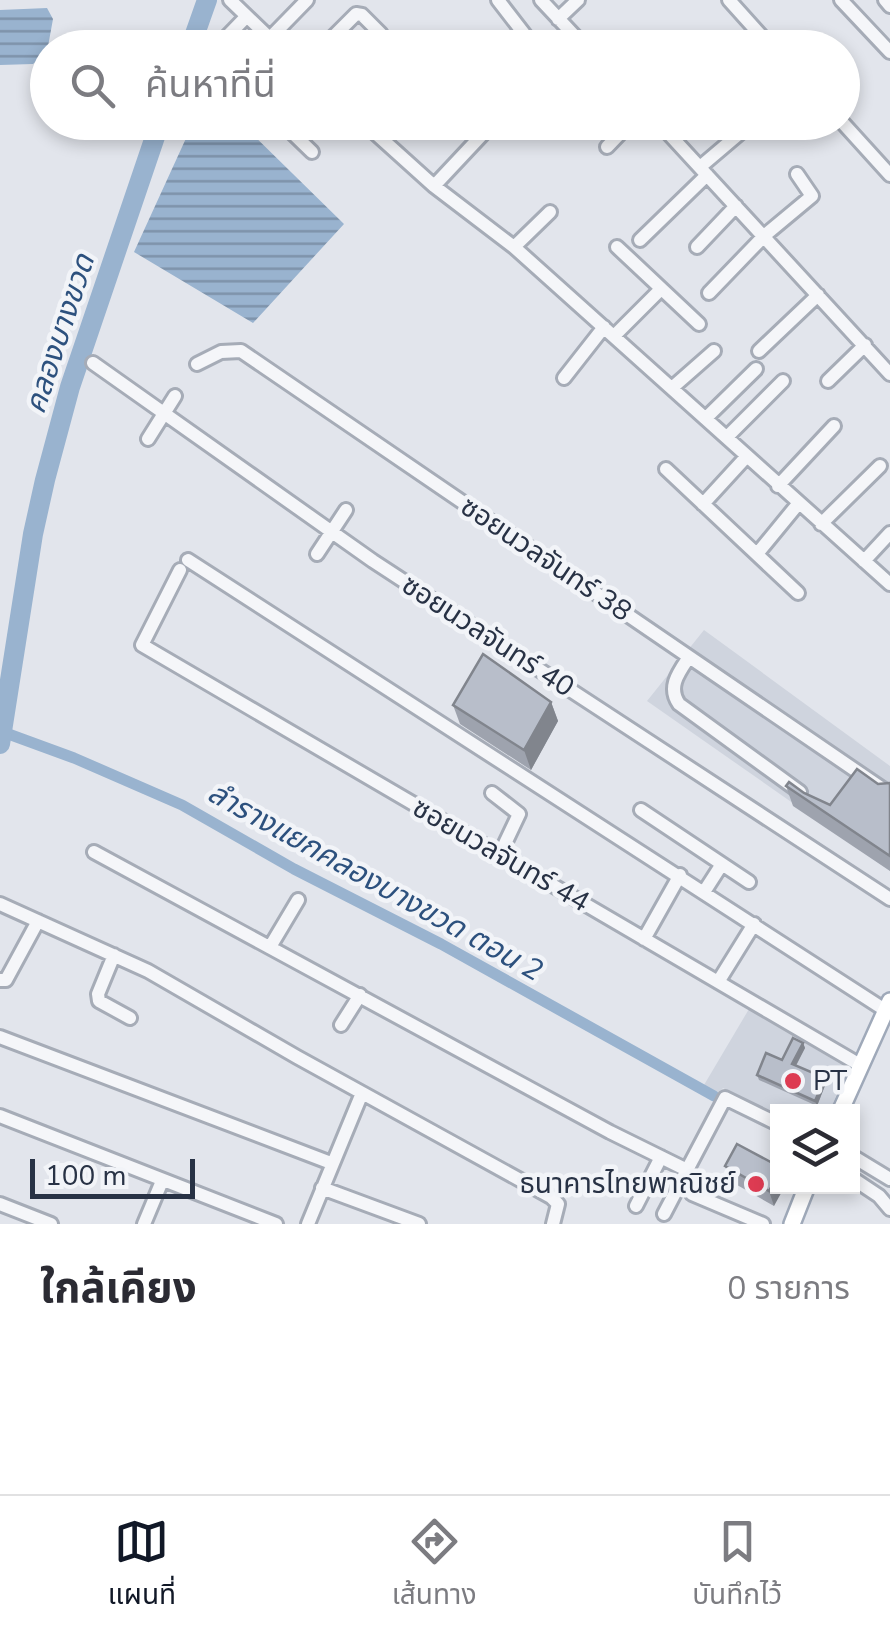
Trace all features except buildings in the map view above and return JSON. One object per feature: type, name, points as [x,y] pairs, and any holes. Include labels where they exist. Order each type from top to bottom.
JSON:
[{"type":"main road","points":[[843,1104],[889,1004]]},
{"type":"main road","points":[[792,1224],[804,1194]]},
{"type":"street","points":[[230,0],[260,30]]},
{"type":"street","points":[[285,30],[307,0]]},
{"type":"street","points":[[498,0],[521,30]]},
{"type":"street","points":[[541,0],[568,30]]},
{"type":"street","points":[[558,19],[578,0]]},
{"type":"street","points":[[728,0],[756,30]]},
{"type":"street","points":[[841,0],[887,43]]},
{"type":"street","points":[[885,0],[890,6]]},
{"type":"street","points":[[340,30],[356,14],[377,30]]},
{"type":"street","points":[[234,30],[246,18]]},
{"type":"street","points":[[300,140],[312,152]]},
{"type":"street","points":[[388,140],[434,186],[514,247],[890,584]]},
{"type":"street","points":[[434,186],[477,140]]},
{"type":"street","points":[[607,147],[614,140]]},
{"type":"street","points":[[675,140],[890,374]]},
{"type":"street","points":[[640,240],[735,140]]},
{"type":"street","points":[[858,140],[890,175]]},
{"type":"street","points":[[709,293],[764,236],[812,196],[796,174]]},
{"type":"street","points":[[697,248],[736,206]]},
{"type":"street","points":[[514,247],[550,212]]},
{"type":"street","points":[[617,248],[699,324]]},
{"type":"street","points":[[564,378],[609,332],[660,290]]},
{"type":"street","points":[[760,350],[818,295]]},
{"type":"street","points":[[828,381],[865,346]]},
{"type":"street","points":[[673,387],[714,350]]},
{"type":"street","name":"ซอยนวลจันทร์ 38","points":[[197,364],[221,352],[241,351],[890,794]]},
{"type":"street","name":"ซอยนวลจันทร์ 40","points":[[93,363],[332,532],[890,900]]},
{"type":"street","points":[[707,418],[756,369]]},
{"type":"street","points":[[727,438],[783,381]]},
{"type":"street","points":[[148,440],[175,396]]},
{"type":"street","points":[[778,486],[834,426]]},
{"type":"street","points":[[703,504],[747,456]]},
{"type":"street","points":[[821,524],[880,466]]},
{"type":"street","points":[[666,469],[798,593]]},
{"type":"street","points":[[757,554],[798,504]]},
{"type":"street","points":[[318,554],[346,510]]},
{"type":"street","points":[[864,561],[890,533]]},
{"type":"street","name":"ซอยนวลจันทร์ 44","points":[[680,876],[184,565],[142,645],[860,1065]]},
{"type":"street","points":[[689,657],[674,686],[679,704],[815,803]]},
{"type":"street","points":[[851,788],[862,776]]},
{"type":"street","points":[[492,793],[520,814],[500,854]]},
{"type":"street","points":[[641,810],[749,882]]},
{"type":"street","points":[[94,852],[687,1170]]},
{"type":"street","points":[[704,892],[722,864]]},
{"type":"street","points":[[644,939],[680,876],[889,1004]]},
{"type":"street","points":[[270,946],[298,900]]},
{"type":"street","points":[[0,904],[114,955],[232,1017],[362,1094],[551,1197],[558,1204],[553,1224]]},
{"type":"street","points":[[0,980],[13,973],[38,921]]},
{"type":"street","points":[[718,982],[754,924]]},
{"type":"street","points":[[114,955],[98,994],[99,1002],[130,1018]]},
{"type":"street","points":[[342,1025],[360,995]]},
{"type":"street","points":[[0,1038],[332,1164]]},
{"type":"street","points":[[308,1224],[362,1094]]},
{"type":"street","points":[[664,1214],[725,1098],[770,1120]]},
{"type":"street","points":[[0,1116],[276,1224]]},
{"type":"street","points":[[636,1206],[661,1157]]},
{"type":"street","points":[[860,1161],[890,1180]]},
{"type":"street","points":[[144,1224],[162,1181]]},
{"type":"street","points":[[860,1183],[890,1209]]},
{"type":"street","points":[[322,1188],[419,1224]]},
{"type":"street","points":[[692,1194],[763,1224]]},
{"type":"street","points":[[0,1204],[51,1224]]},
{"type":"shaded area","points":[[704,630],[890,766],[890,871],[647,701]]},
{"type":"shaded area","points":[[749,1009],[847,1068],[833,1104],[770,1104],[770,1113],[723,1088],[718,1094],[704,1085]]},
{"type":"water","points":[[47,8],[53,19],[51,30],[30,30],[30,64],[0,65],[0,10]]},
{"type":"water","points":[[185,140],[258,140],[344,224],[253,323],[134,252]]},
{"type":"waterway","name":"คลองบางขวด","points":[[196,30],[207,0]]},
{"type":"waterway","name":"คลองบางขวด","points":[[0,744],[45,480],[70,387],[154,140]]},
{"type":"waterway","name":"ลำรางแยกคลองบางขวด ตอน 2","points":[[3,732],[182,805],[714,1096]]},
{"type":"place","name":"PT","points":[[793,1081]]},
{"type":"place","name":"ธนาคารไทยพาณิชย์","points":[[756,1184]]}]
